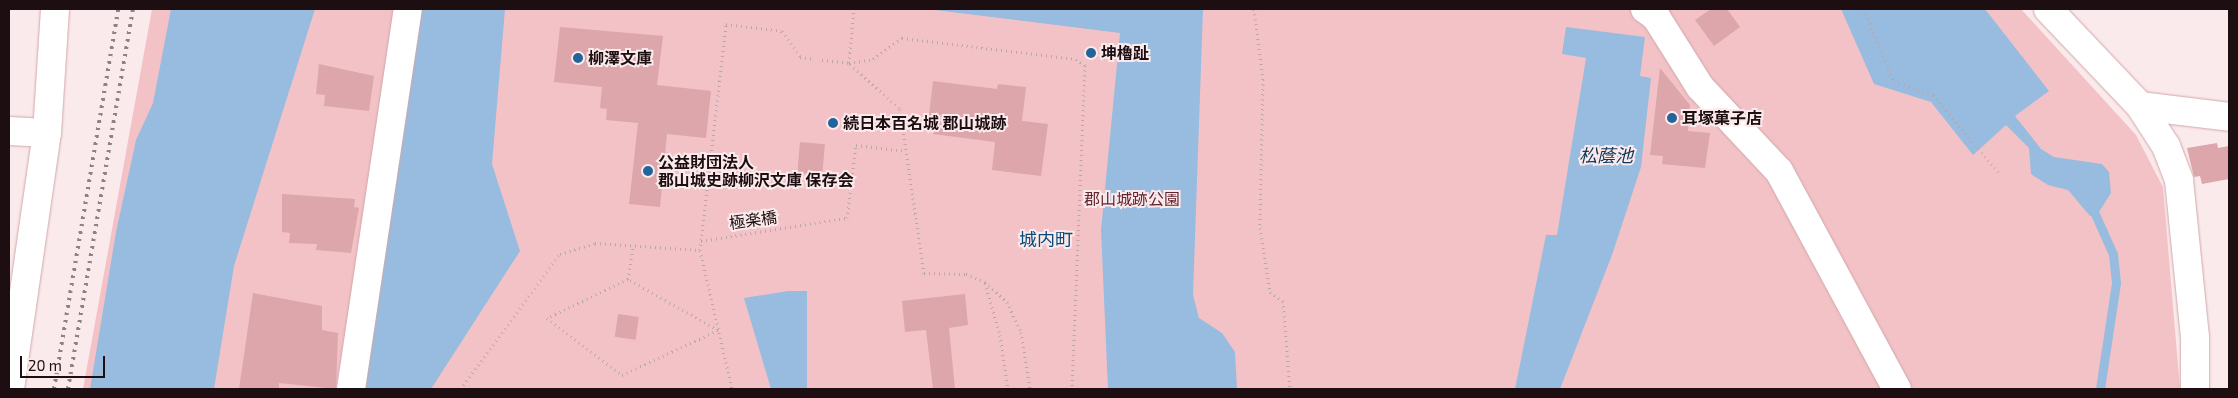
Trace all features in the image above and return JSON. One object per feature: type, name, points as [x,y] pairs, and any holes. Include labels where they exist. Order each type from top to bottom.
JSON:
[{"type":"street","points":[[10,389],[47,133],[55,9]]},
{"type":"street","points":[[351,389],[408,9]]},
{"type":"street","points":[[1645,9],[1656,17],[1700,87],[1780,171],[1898,389]]},
{"type":"street","points":[[2048,9],[2140,106],[2166,146],[2179,180],[2195,337],[2195,389]]},
{"type":"street","points":[[2140,106],[2229,117]]},
{"type":"street","points":[[9,131],[47,133]]},
{"type":"path","points":[[849,64],[854,9]]},
{"type":"path","points":[[1254,9],[1264,79],[1260,228],[1270,292],[1283,301],[1290,389]]},
{"type":"path","points":[[1864,9],[1894,82],[1933,95],[1998,172]]},
{"type":"path","points":[[732,389],[700,250],[726,24],[782,31],[800,56],[815,59]]},
{"type":"path","points":[[822,60],[849,64],[873,59],[902,38],[1076,59],[1085,65],[1072,389]]},
{"type":"path","points":[[849,64],[900,109],[924,273],[966,274],[985,282],[1007,302],[1021,332],[1030,389]]},
{"type":"path","name":"極楽橋","points":[[701,241],[846,218],[856,145],[906,151]]},
{"type":"path","points":[[460,389],[560,254],[595,242],[700,250]]},
{"type":"path","points":[[628,279],[633,245]]},
{"type":"path","points":[[628,279],[718,330]]},
{"type":"path","points":[[628,279],[547,318],[622,375],[718,330]]},
{"type":"path","points":[[985,282],[1000,335],[1008,389]]},
{"type":"green space","name":"郡山城跡公園","points":[[152,9],[2021,9],[2136,135],[2163,187],[2180,389],[83,389]]},
{"type":"water","points":[[171,9],[315,9],[234,266],[214,389],[90,389],[116,232],[136,140],[153,103]]},
{"type":"water","points":[[420,9],[505,9],[492,164],[520,251],[431,389],[360,389]]},
{"type":"water","points":[[927,9],[1203,9],[1193,295],[1199,318],[1222,333],[1235,352],[1237,389],[1108,389],[1101,230],[1120,33]]},
{"type":"water","points":[[1841,9],[1985,9],[2049,91],[2015,116],[2041,149],[2054,157],[2102,164],[2109,172],[2111,193],[2099,212],[2090,216],[2068,190],[2048,185],[2031,174],[2029,148],[2006,125],[1973,155],[1931,102],[1874,84]]},
{"type":"water","name":"松蔭池","points":[[1566,27],[1645,37],[1640,76],[1651,78],[1641,167],[1612,255],[1560,389],[1515,389],[1546,235],[1557,235],[1586,58],[1562,54]]},
{"type":"water","points":[[788,291],[807,291],[807,389],[771,389],[744,298]]},
{"type":"building","points":[[1711,9],[1727,9],[1740,27],[1714,46],[1695,20]]},
{"type":"building","points":[[560,27],[663,36],[657,85],[711,91],[706,138],[667,134],[660,207],[629,204],[638,123],[606,120],[607,109],[600,108],[602,87],[554,82]]},
{"type":"building","points":[[319,64],[374,76],[369,111],[324,106],[325,95],[316,94]]},
{"type":"building","name":"耳塚菓子店","points":[[1660,68],[1690,105],[1688,131],[1710,133],[1705,168],[1662,164],[1663,156],[1650,155]]},
{"type":"building","points":[[933,81],[997,89],[998,84],[1026,87],[1022,121],[1048,124],[1041,176],[992,170],[995,142],[933,134],[934,124],[928,123]]},
{"type":"building","points":[[800,142],[825,144],[822,175],[797,173]]},
{"type":"building","points":[[2217,143],[2218,148],[2229,146],[2229,179],[2202,184],[2200,176],[2194,177],[2187,148]]},
{"type":"building","points":[[282,194],[355,199],[354,207],[359,208],[351,253],[316,250],[317,244],[289,243],[290,233],[282,232]]},
{"type":"building","points":[[253,293],[322,306],[322,330],[338,333],[336,389],[279,383],[279,389],[239,389]]},
{"type":"building","points":[[965,294],[968,325],[949,328],[955,389],[933,389],[926,330],[905,332],[902,301]]},
{"type":"building","points":[[618,314],[639,317],[636,340],[615,337]]},
{"type":"waterway","points":[[2095,214],[2113,254],[2116,283],[2100,389]]},
{"type":"railway","points":[[54,389],[118,9]]},
{"type":"railway","points":[[68,389],[133,9]]},
{"type":"place","name":"坤櫓趾","points":[[1091,53]]},
{"type":"place","name":"柳澤文庫","points":[[578,58]]},
{"type":"place","name":"耳塚菓子店","points":[[1672,118]]},
{"type":"place","name":"続日本百名城 郡山城跡","points":[[833,123]]},
{"type":"place","name":"公益財団法人 郡山城史跡柳沢文庫 保存会","points":[[648,171]]},
{"type":"district","name":"城内町","points":[[1046,239]]}]
